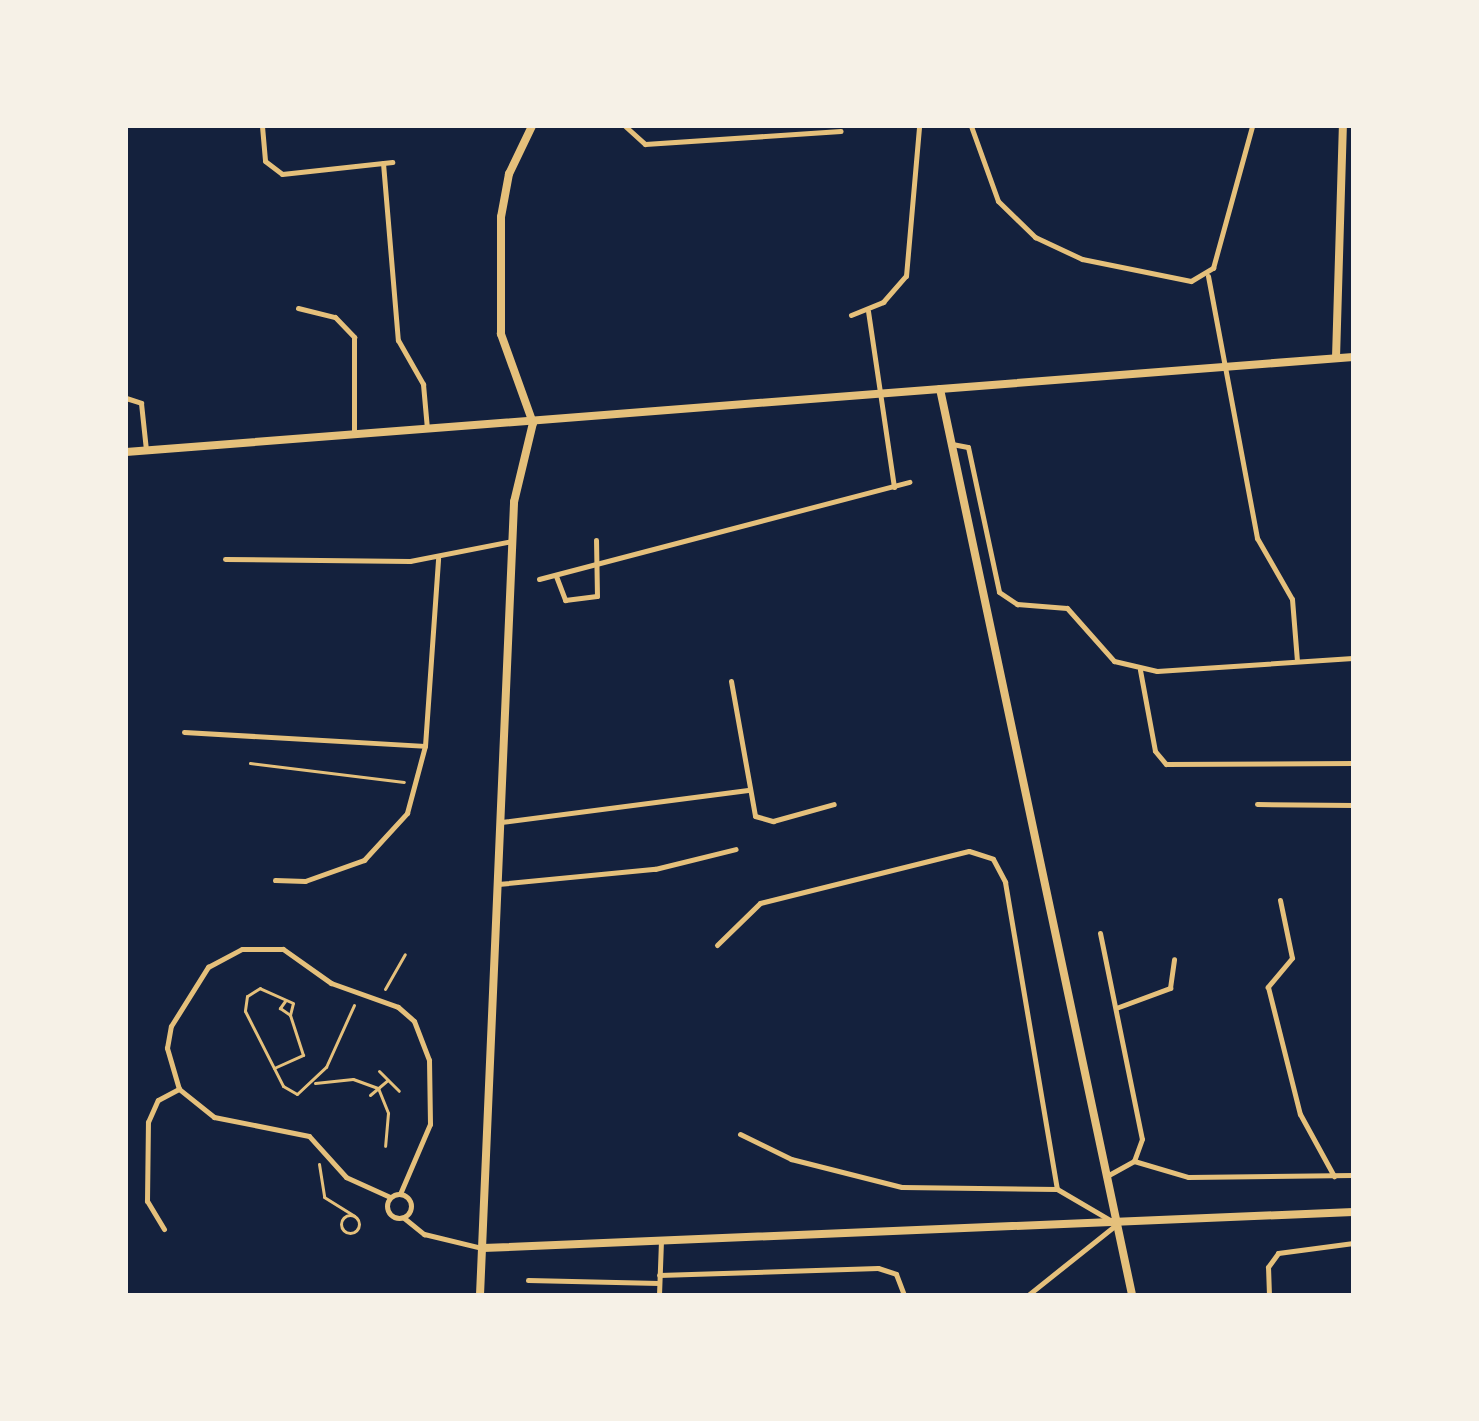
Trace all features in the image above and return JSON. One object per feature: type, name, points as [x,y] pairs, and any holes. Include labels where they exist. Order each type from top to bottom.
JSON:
[{"type":"street","points":[[480,1295],[516,482],[533,423],[508,365],[498,303],[503,195],[532,126]]},
{"type":"street","points":[[1336,358],[1343,126]]},
{"type":"street","points":[[126,452],[533,423],[1353,357]]},
{"type":"street","points":[[940,389],[1132,1295]]},
{"type":"street","points":[[483,1248],[1353,1212]]},
{"type":"lane","points":[[262,126],[265,161],[282,174],[392,162]]},
{"type":"lane","points":[[625,126],[645,144],[841,131]]},
{"type":"lane","points":[[851,315],[868,311],[896,291],[911,260],[919,126]]},
{"type":"lane","points":[[971,126],[998,201],[1035,237],[1130,271],[1191,281],[1208,276]]},
{"type":"lane","points":[[1252,126],[1208,276],[1260,552],[1292,599],[1297,661]]},
{"type":"lane","points":[[383,163],[398,340],[423,384],[427,430]]},
{"type":"lane","points":[[298,308],[335,317],[354,337],[354,436]]},
{"type":"lane","points":[[868,311],[894,487]]},
{"type":"lane","points":[[126,398],[141,403],[147,451]]},
{"type":"lane","points":[[951,444],[968,447],[999,592],[1017,604],[1067,608],[1104,653],[1140,670],[1353,658]]},
{"type":"lane","points":[[539,579],[909,482]]},
{"type":"lane","points":[[556,576],[565,600],[595,597],[598,565],[596,540]]},
{"type":"lane","points":[[225,559],[438,558],[513,541]]},
{"type":"lane","points":[[275,880],[305,881],[364,860],[389,839],[419,784],[425,746],[438,558]]},
{"type":"lane","points":[[1140,670],[1155,751],[1166,764],[1353,763]]},
{"type":"lane","points":[[731,681],[748,790],[764,821],[834,804]]},
{"type":"lane","points":[[184,732],[425,746]]},
{"type":"lane","points":[[501,822],[748,790]]},
{"type":"lane","points":[[1257,804],[1353,805]]},
{"type":"lane","points":[[498,884],[655,869],[736,849]]},
{"type":"lane","points":[[717,945],[742,914],[769,900],[969,851],[993,859],[1005,882],[1057,1189]]},
{"type":"lane","points":[[1280,900],[1292,958],[1268,987],[1300,1114],[1334,1176]]},
{"type":"lane","points":[[1100,933],[1142,1139],[1134,1161],[1106,1176]]},
{"type":"lane","points":[[283,949],[360,995],[379,999],[414,1021],[429,1060],[428,1136],[400,1194],[390,1197],[346,1177],[320,1144],[295,1130],[214,1117],[179,1089],[167,1048],[171,1026],[193,982],[224,956],[283,949]]},
{"type":"lane","points":[[1116,1008],[1170,988],[1174,959]]},
{"type":"lane","points":[[164,1229],[147,1201],[148,1122],[158,1100],[179,1089]]},
{"type":"lane","points":[[740,1134],[791,1159],[902,1187],[1057,1189],[1078,1195],[1117,1224],[1028,1295]]},
{"type":"lane","points":[[1134,1161],[1188,1177],[1353,1175]]},
{"type":"lane","points":[[400,1194],[412,1204],[404,1218]]},
{"type":"lane","points":[[390,1197],[389,1213],[404,1218],[424,1234],[483,1248]]},
{"type":"lane","points":[[659,1295],[661,1241]]},
{"type":"lane","points":[[1269,1295],[1268,1267],[1278,1253],[1353,1243]]},
{"type":"lane","points":[[659,1275],[888,1269],[904,1295]]},
{"type":"lane","points":[[528,1280],[659,1283]]},
{"type":"path","points":[[250,763],[419,784]]},
{"type":"path","points":[[379,999],[405,954]]},
{"type":"path","points":[[290,1015],[295,1008],[260,988],[245,1003],[274,1068],[289,1092],[315,1083],[353,1079],[378,1088],[388,1113],[385,1146]]},
{"type":"path","points":[[315,1083],[360,995]]},
{"type":"path","points":[[274,1068],[303,1055],[290,1015],[280,1008],[285,1001]]},
{"type":"path","points":[[379,1071],[399,1091]]},
{"type":"path","points":[[370,1095],[388,1080]]},
{"type":"path","points":[[320,1144],[319,1187],[354,1216],[358,1228],[346,1232],[342,1220],[354,1216]]}]
